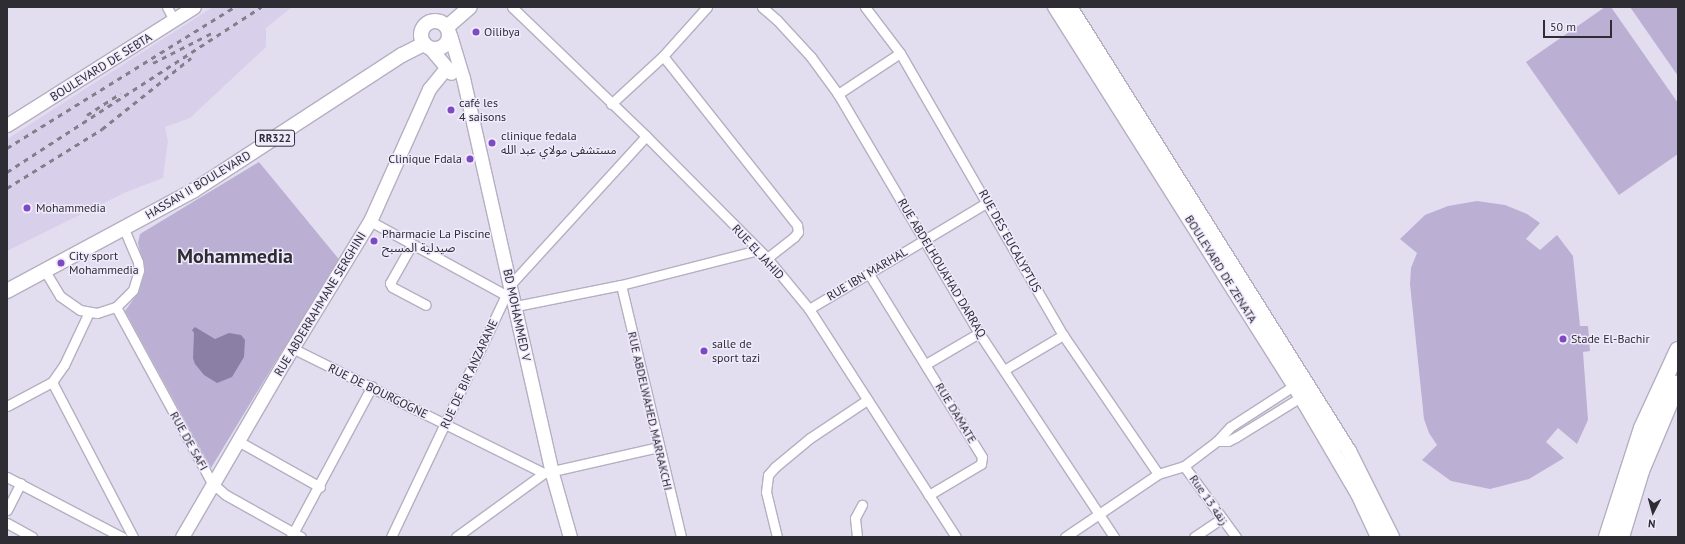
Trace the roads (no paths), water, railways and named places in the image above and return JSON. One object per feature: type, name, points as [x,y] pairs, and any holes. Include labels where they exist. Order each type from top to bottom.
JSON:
[{"type":"highway","points":[[1622,537],[1620,516],[1642,428],[1678,350]]},
{"type":"highway","points":[[1607,537],[1620,516],[1644,464],[1678,383]]},
{"type":"main road","name":"RR322","points":[[427,46],[444,47],[448,31],[470,7]]},
{"type":"main road","name":"BOULEVARD DE ZENATA","points":[[1055,7],[1303,388]]},
{"type":"main road","name":"BOULEVARD DE ZENATA","points":[[1070,7],[1324,424],[1378,537]]},
{"type":"main road","points":[[427,46],[421,34],[425,25],[439,21],[448,31]]},
{"type":"main road","name":"HASSAN II BOULEVARD","points":[[7,291],[193,191],[402,55],[427,46]]},
{"type":"main road","name":"BOULEVARD DE ZENATA","points":[[1324,424],[1370,490],[1392,537]]},
{"type":"street","points":[[167,7],[174,20]]},
{"type":"street","name":"BOULEVARD DE SEBTA","points":[[7,125],[194,7]]},
{"type":"street","name":"RUE EL JAHID","points":[[512,7],[611,104],[646,136],[767,258],[809,309],[956,537]]},
{"type":"street","points":[[611,104],[663,56],[707,7]]},
{"type":"street","name":"RUE ABDELHOUAHAD DARRAQ","points":[[762,7],[778,20],[806,52],[838,94],[925,239],[979,333],[1114,537]]},
{"type":"street","name":"RUE DES EUCALYPTUS","points":[[865,7],[900,53],[988,202],[1063,335],[1158,474]]},
{"type":"street","name":"BD MOHAMMED V","points":[[448,31],[459,62],[508,289],[516,306],[547,472],[570,537]]},
{"type":"street","name":"BD MOHAMMED V","points":[[427,46],[447,67],[465,92]]},
{"type":"street","points":[[838,94],[900,53]]},
{"type":"street","points":[[663,56],[797,225],[798,232],[794,237],[767,258]]},
{"type":"street","name":"RUE ABDERRAHMANE SERGHINI","points":[[182,537],[212,483],[292,348],[370,221],[429,88],[435,77],[447,67]]},
{"type":"street","name":"RUE DE BIR ANZARANE","points":[[391,537],[446,424],[508,289],[646,136]]},
{"type":"street","name":"RUE IBN MARHAL","points":[[809,309],[988,202]]},
{"type":"street","points":[[370,221],[412,244],[508,289]]},
{"type":"street","points":[[45,271],[66,302],[89,312],[116,307],[133,290],[139,270],[138,262],[124,229]]},
{"type":"street","points":[[412,244],[390,283],[392,287],[426,305]]},
{"type":"street","points":[[516,306],[621,285],[758,250]]},
{"type":"street","points":[[869,274],[926,364],[979,333]]},
{"type":"street","name":"RUE ABDELWAHED MARRAKCHI","points":[[621,285],[658,447],[681,537]]},
{"type":"street","name":"RUE DE SAFI","points":[[116,307],[212,483],[226,495],[295,536]]},
{"type":"street","points":[[7,406],[52,382],[64,364],[89,312]]},
{"type":"street","points":[[1004,370],[1063,335]]},
{"type":"street","name":"RUE DE BOURGOGNE","points":[[292,348],[547,472]]},
{"type":"street","name":"RUE DAMATE","points":[[926,364],[982,461],[981,464],[929,495]]},
{"type":"street","points":[[52,382],[133,537]]},
{"type":"street","points":[[295,536],[372,386]]},
{"type":"street","points":[[1184,466],[1217,441],[1230,427],[1303,388]]},
{"type":"street","points":[[1217,441],[1228,441],[1236,437],[1303,388]]},
{"type":"street","points":[[777,537],[766,492],[768,475],[775,466],[810,438],[867,400]]},
{"type":"street","points":[[238,441],[320,486]]},
{"type":"street","points":[[456,537],[547,472],[658,447]]},
{"type":"street","name":"Rue 13 زنقة","points":[[1065,537],[1158,474],[1184,466],[1221,519],[1236,537]]},
{"type":"street","points":[[7,477],[122,537]]},
{"type":"street","points":[[7,510],[21,483]]},
{"type":"street","points":[[857,537],[855,518],[862,505]]},
{"type":"street","points":[[1194,537],[1221,519]]},
{"type":"street","points":[[7,523],[32,537]]},
{"type":"railway","points":[[7,148],[234,7]]},
{"type":"railway","points":[[7,172],[261,7]]},
{"type":"railway","points":[[153,63],[212,33]]},
{"type":"railway","points":[[7,188],[102,129],[191,58]]},
{"type":"railway","points":[[87,115],[121,93]]},
{"type":"place","name":"Oilibya","points":[[476,32]]},
{"type":"place","name":"café les 4 saisons","points":[[451,110]]},
{"type":"place","name":"clinique fedala مستشفى مولاي عبد الله","points":[[492,143]]},
{"type":"place","name":"Clinique Fdala","points":[[470,159]]},
{"type":"place","name":"Mohammedia","points":[[27,208]]},
{"type":"place","name":"Pharmacie La Piscine صيدلية المسبح","points":[[374,241]]},
{"type":"place","name":"City sport Mohammedia","points":[[61,263]]},
{"type":"place","name":"Stade El-Bachir","points":[[1563,339]]},
{"type":"place","name":"salle de sport tazi","points":[[704,351]]},
{"type":"district","name":"Mohammedia","points":[[235,256]]}]
